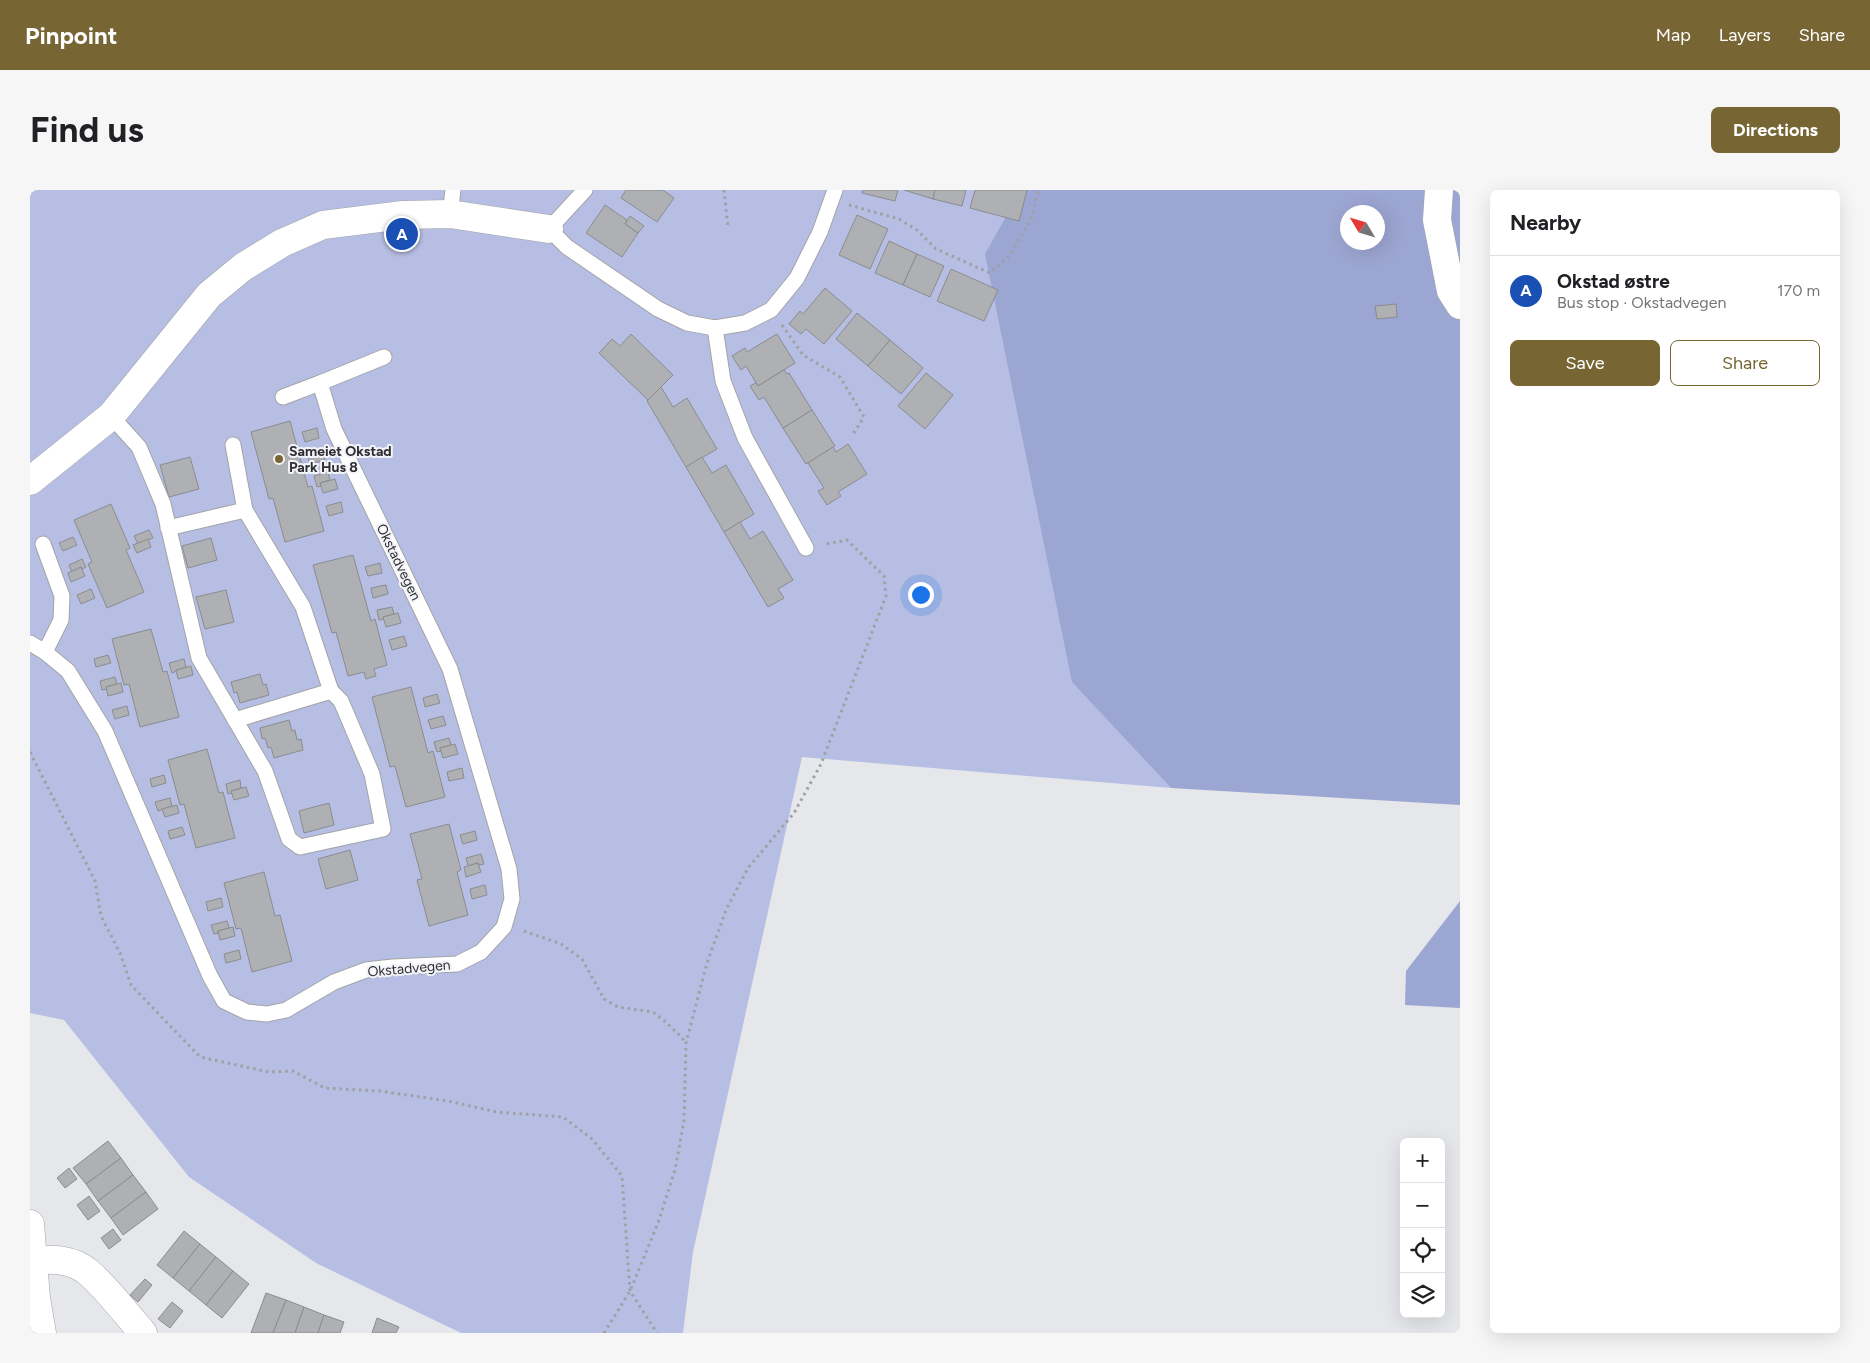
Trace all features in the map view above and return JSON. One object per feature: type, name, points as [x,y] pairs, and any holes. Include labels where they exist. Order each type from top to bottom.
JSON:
[{"type":"street","points":[[1439,190],[1437,220],[1451,291],[1460,305]]},
{"type":"street","points":[[30,480],[111,416],[209,295],[243,266],[282,243],[324,225],[403,215],[451,202],[549,228]]},
{"type":"street","points":[[30,1224],[36,1298],[42,1333]]},
{"type":"street","points":[[33,1262],[44,1259],[65,1261],[87,1271],[143,1333]]},
{"type":"lane","points":[[585,190],[549,228],[567,247],[658,309],[687,324],[715,328],[745,323],[771,310],[797,278],[820,232],[833,195]]},
{"type":"lane","points":[[715,328],[723,381],[745,438],[806,548]]},
{"type":"lane","points":[[283,398],[384,357]]},
{"type":"lane","name":"Okstadvegen","points":[[30,643],[45,652],[68,671],[105,731],[210,976],[224,1001],[247,1012],[266,1014],[286,1010],[334,982],[366,970],[457,964],[482,952],[504,926],[512,899],[509,869],[450,669],[334,429],[320,383]]},
{"type":"lane","points":[[111,416],[139,446],[163,504],[199,658],[265,771],[290,839],[300,847],[383,829],[372,774],[341,701],[331,691],[303,607],[245,510],[233,445]]},
{"type":"lane","points":[[168,528],[245,510]]},
{"type":"lane","points":[[43,544],[62,596],[61,620],[45,652]]},
{"type":"lane","points":[[235,720],[331,691]]},
{"type":"path","points":[[724,190],[728,227]]},
{"type":"path","points":[[833,195],[899,218],[917,230],[936,248],[990,272],[1010,254],[1032,217],[1038,190]]},
{"type":"path","points":[[771,310],[803,355],[840,377],[864,417],[852,434]]},
{"type":"path","points":[[604,1333],[630,1292],[658,1223],[675,1170],[684,1121],[686,1043],[707,963],[726,910],[748,868],[794,813],[821,764],[886,596],[884,576],[847,540],[806,548]]},
{"type":"path","points":[[30,752],[95,881],[101,916],[120,952],[131,985],[200,1057],[269,1072],[293,1071],[325,1088],[379,1091],[448,1101],[497,1112],[563,1117],[592,1139],[622,1176],[630,1292],[657,1333]]},
{"type":"path","points":[[504,926],[528,932],[561,944],[582,959],[604,998],[618,1006],[653,1012],[668,1022],[686,1043]]},
{"type":"shaded area","points":[[30,190],[1021,190],[1072,681],[1171,788],[802,757],[693,1252],[683,1333],[461,1333],[316,1263],[189,1177],[64,1020],[30,1013]]},
{"type":"shaded area","points":[[1021,190],[1460,190],[1460,805],[1171,788],[1072,682],[985,254]]},
{"type":"shaded area","points":[[1460,901],[1460,1008],[1405,1005],[1406,971]]},
{"type":"building","points":[[626,190],[663,190],[674,198],[657,222],[621,198]]},
{"type":"building","points":[[863,190],[898,190],[895,201],[862,193]]},
{"type":"building","points":[[904,190],[935,190],[933,199]]},
{"type":"building","points":[[935,190],[966,190],[962,206],[933,199]]},
{"type":"building","points":[[975,190],[1027,190],[1019,221],[970,208]]},
{"type":"building","points":[[605,205],[627,220],[625,224],[638,233],[622,257],[586,233]]},
{"type":"building","points":[[857,215],[888,229],[870,269],[839,255]]},
{"type":"building","points":[[630,216],[644,226],[638,233],[625,224]]},
{"type":"building","points":[[889,241],[917,254],[903,285],[875,273]]},
{"type":"building","points":[[917,254],[944,266],[930,297],[903,285]]},
{"type":"building","points":[[951,269],[998,290],[984,321],[937,301]]},
{"type":"building","points":[[825,288],[852,311],[824,344],[806,329],[801,334],[789,324],[800,311],[803,314]]},
{"type":"building","points":[[1396,304],[1397,317],[1377,319],[1375,306]]},
{"type":"building","points":[[857,313],[890,340],[868,366],[836,339]]},
{"type":"building","points":[[631,334],[673,375],[648,400],[599,353],[612,339],[620,346]]},
{"type":"building","points":[[777,334],[795,363],[758,386],[746,366],[741,370],[732,356],[745,348],[747,352]]},
{"type":"building","points":[[890,340],[923,368],[901,394],[868,366]]},
{"type":"building","points":[[784,370],[787,374],[789,373],[812,410],[783,428],[764,397],[759,400],[750,386],[756,383],[758,386]]},
{"type":"building","points":[[926,373],[953,395],[925,429],[898,406]]},
{"type":"building","points":[[661,387],[673,407],[687,398],[717,449],[686,467],[647,401]]},
{"type":"building","points":[[812,410],[835,446],[806,464],[783,428]]},
{"type":"building","name":"Sameiet Okstad Park Hus 8","points":[[290,421],[308,487],[312,486],[324,531],[285,542],[273,498],[269,499],[251,432]]},
{"type":"building","points":[[317,428],[319,438],[305,442],[302,432]]},
{"type":"building","points":[[848,444],[867,474],[838,492],[841,496],[827,505],[818,491],[824,488],[808,463],[833,447],[836,452]]},
{"type":"building","points":[[322,450],[325,460],[310,464],[307,454]]},
{"type":"building","points":[[190,457],[199,489],[169,497],[160,465]]},
{"type":"building","points":[[702,457],[712,473],[726,465],[754,514],[724,532],[686,467]]},
{"type":"building","points":[[328,472],[330,480],[320,483],[321,486],[317,487],[314,476]]},
{"type":"building","points":[[335,479],[338,489],[323,493],[320,483]]},
{"type":"building","points":[[341,502],[343,512],[329,516],[326,506]]},
{"type":"building","points":[[111,504],[130,548],[126,550],[144,592],[107,608],[88,564],[92,562],[74,520]]},
{"type":"building","points":[[740,522],[750,539],[763,531],[793,580],[778,589],[784,598],[768,607],[724,532]]},
{"type":"building","points":[[149,530],[153,538],[138,544],[134,536]]},
{"type":"building","points":[[73,537],[77,545],[63,551],[59,543]]},
{"type":"building","points":[[211,538],[217,560],[188,568],[182,546]]},
{"type":"building","points":[[148,539],[151,547],[137,553],[133,545]]},
{"type":"building","points":[[353,555],[371,621],[375,619],[387,665],[374,669],[376,676],[366,679],[364,672],[348,676],[336,632],[332,633],[313,565]]},
{"type":"building","points":[[82,559],[86,567],[82,569],[81,567],[72,572],[69,565]]},
{"type":"building","points":[[380,563],[382,573],[368,576],[365,567]]},
{"type":"building","points":[[81,567],[85,576],[71,582],[68,573]]},
{"type":"building","points":[[386,585],[388,594],[373,598],[371,588]]},
{"type":"building","points":[[91,589],[95,598],[81,604],[77,595]]},
{"type":"building","points":[[226,590],[234,622],[205,629],[196,597]]},
{"type":"building","points":[[392,607],[394,614],[379,620],[377,610]]},
{"type":"building","points":[[398,613],[401,623],[386,627],[383,617]]},
{"type":"building","points":[[151,629],[163,672],[167,671],[179,717],[140,727],[129,684],[124,685],[112,639]]},
{"type":"building","points":[[404,636],[407,646],[392,650],[389,640]]},
{"type":"building","points":[[108,655],[111,663],[96,667],[94,659]]},
{"type":"building","points":[[184,659],[186,667],[172,673],[169,663]]},
{"type":"building","points":[[191,666],[193,675],[178,679],[176,670]]},
{"type":"building","points":[[260,674],[263,685],[266,684],[269,695],[240,703],[237,692],[234,693],[231,682]]},
{"type":"building","points":[[115,677],[117,684],[102,690],[100,681]]},
{"type":"building","points":[[121,683],[123,692],[108,696],[106,687]]},
{"type":"building","points":[[411,687],[428,753],[433,751],[445,797],[406,807],[395,766],[390,767],[372,697]]},
{"type":"building","points":[[437,694],[440,703],[425,707],[423,698]]},
{"type":"building","points":[[127,706],[129,715],[115,719],[112,710]]},
{"type":"building","points":[[443,716],[446,725],[431,729],[428,720]]},
{"type":"building","points":[[289,720],[292,731],[295,730],[297,740],[301,739],[303,750],[274,758],[271,747],[268,748],[265,738],[262,739],[260,728]]},
{"type":"building","points":[[449,738],[451,745],[440,748],[441,751],[437,752],[434,742]]},
{"type":"building","points":[[455,744],[458,754],[443,758],[440,748]]},
{"type":"building","points":[[207,749],[219,793],[223,792],[235,838],[196,848],[184,804],[180,805],[168,760]]},
{"type":"building","points":[[462,768],[464,778],[449,781],[447,772]]},
{"type":"building","points":[[164,775],[166,783],[152,787],[150,779]]},
{"type":"building","points":[[240,780],[241,788],[228,794],[226,784]]},
{"type":"building","points":[[246,787],[249,796],[234,800],[231,791]]},
{"type":"building","points":[[170,798],[172,806],[158,811],[155,802]]},
{"type":"building","points":[[329,803],[334,825],[304,833],[299,811]]},
{"type":"building","points":[[177,805],[179,813],[165,817],[162,809]]},
{"type":"building","points":[[449,824],[461,870],[457,872],[468,915],[429,926],[417,880],[422,879],[410,834]]},
{"type":"building","points":[[182,827],[185,835],[170,839],[168,831]]},
{"type":"building","points":[[475,831],[477,840],[463,844],[460,835]]},
{"type":"building","points":[[350,850],[358,880],[326,889],[318,859]]},
{"type":"building","points":[[481,854],[484,864],[479,865],[478,863],[468,866],[466,858]]},
{"type":"building","points":[[478,863],[481,872],[466,877],[464,867]]},
{"type":"building","points":[[264,872],[275,916],[280,915],[292,961],[252,972],[241,928],[236,929],[224,883]]},
{"type":"building","points":[[485,885],[487,895],[472,899],[470,889]]},
{"type":"building","points":[[221,898],[223,907],[208,911],[206,902]]},
{"type":"building","points":[[227,921],[229,928],[214,934],[211,925]]},
{"type":"building","points":[[233,927],[235,936],[220,940],[218,931]]},
{"type":"building","points":[[239,950],[241,959],[226,963],[224,954]]},
{"type":"building","points":[[108,1141],[121,1158],[86,1184],[73,1168]]},
{"type":"building","points":[[121,1158],[133,1175],[98,1201],[86,1184]]},
{"type":"building","points":[[69,1168],[77,1179],[65,1188],[57,1178]]},
{"type":"building","points":[[133,1175],[146,1192],[111,1218],[98,1201]]},
{"type":"building","points":[[146,1192],[158,1209],[123,1235],[111,1218]]},
{"type":"building","points":[[89,1196],[100,1211],[88,1220],[77,1205]]},
{"type":"building","points":[[113,1229],[121,1240],[109,1249],[101,1238]]},
{"type":"building","points":[[184,1231],[200,1244],[173,1278],[157,1265]]},
{"type":"building","points":[[200,1244],[216,1257],[189,1291],[173,1278]]},
{"type":"building","points":[[216,1257],[233,1271],[206,1305],[189,1291]]},
{"type":"building","points":[[233,1271],[249,1284],[222,1318],[206,1305]]},
{"type":"building","points":[[145,1279],[152,1285],[138,1302],[130,1295]]},
{"type":"building","points":[[266,1293],[286,1300],[273,1333],[251,1333]]},
{"type":"building","points":[[286,1300],[304,1307],[295,1333],[273,1333]]},
{"type":"building","points":[[172,1302],[183,1311],[170,1328],[158,1319]]},
{"type":"building","points":[[304,1307],[324,1315],[318,1333],[295,1333]]},
{"type":"building","points":[[324,1315],[344,1322],[340,1333],[318,1333]]},
{"type":"building","points":[[377,1318],[399,1327],[396,1333],[372,1333]]},
{"type":"place","name":"Okstad østre","points":[[402,234]]},
{"type":"place","name":"Sameiet Okstad Park Hus 8","points":[[279,459]]}]
